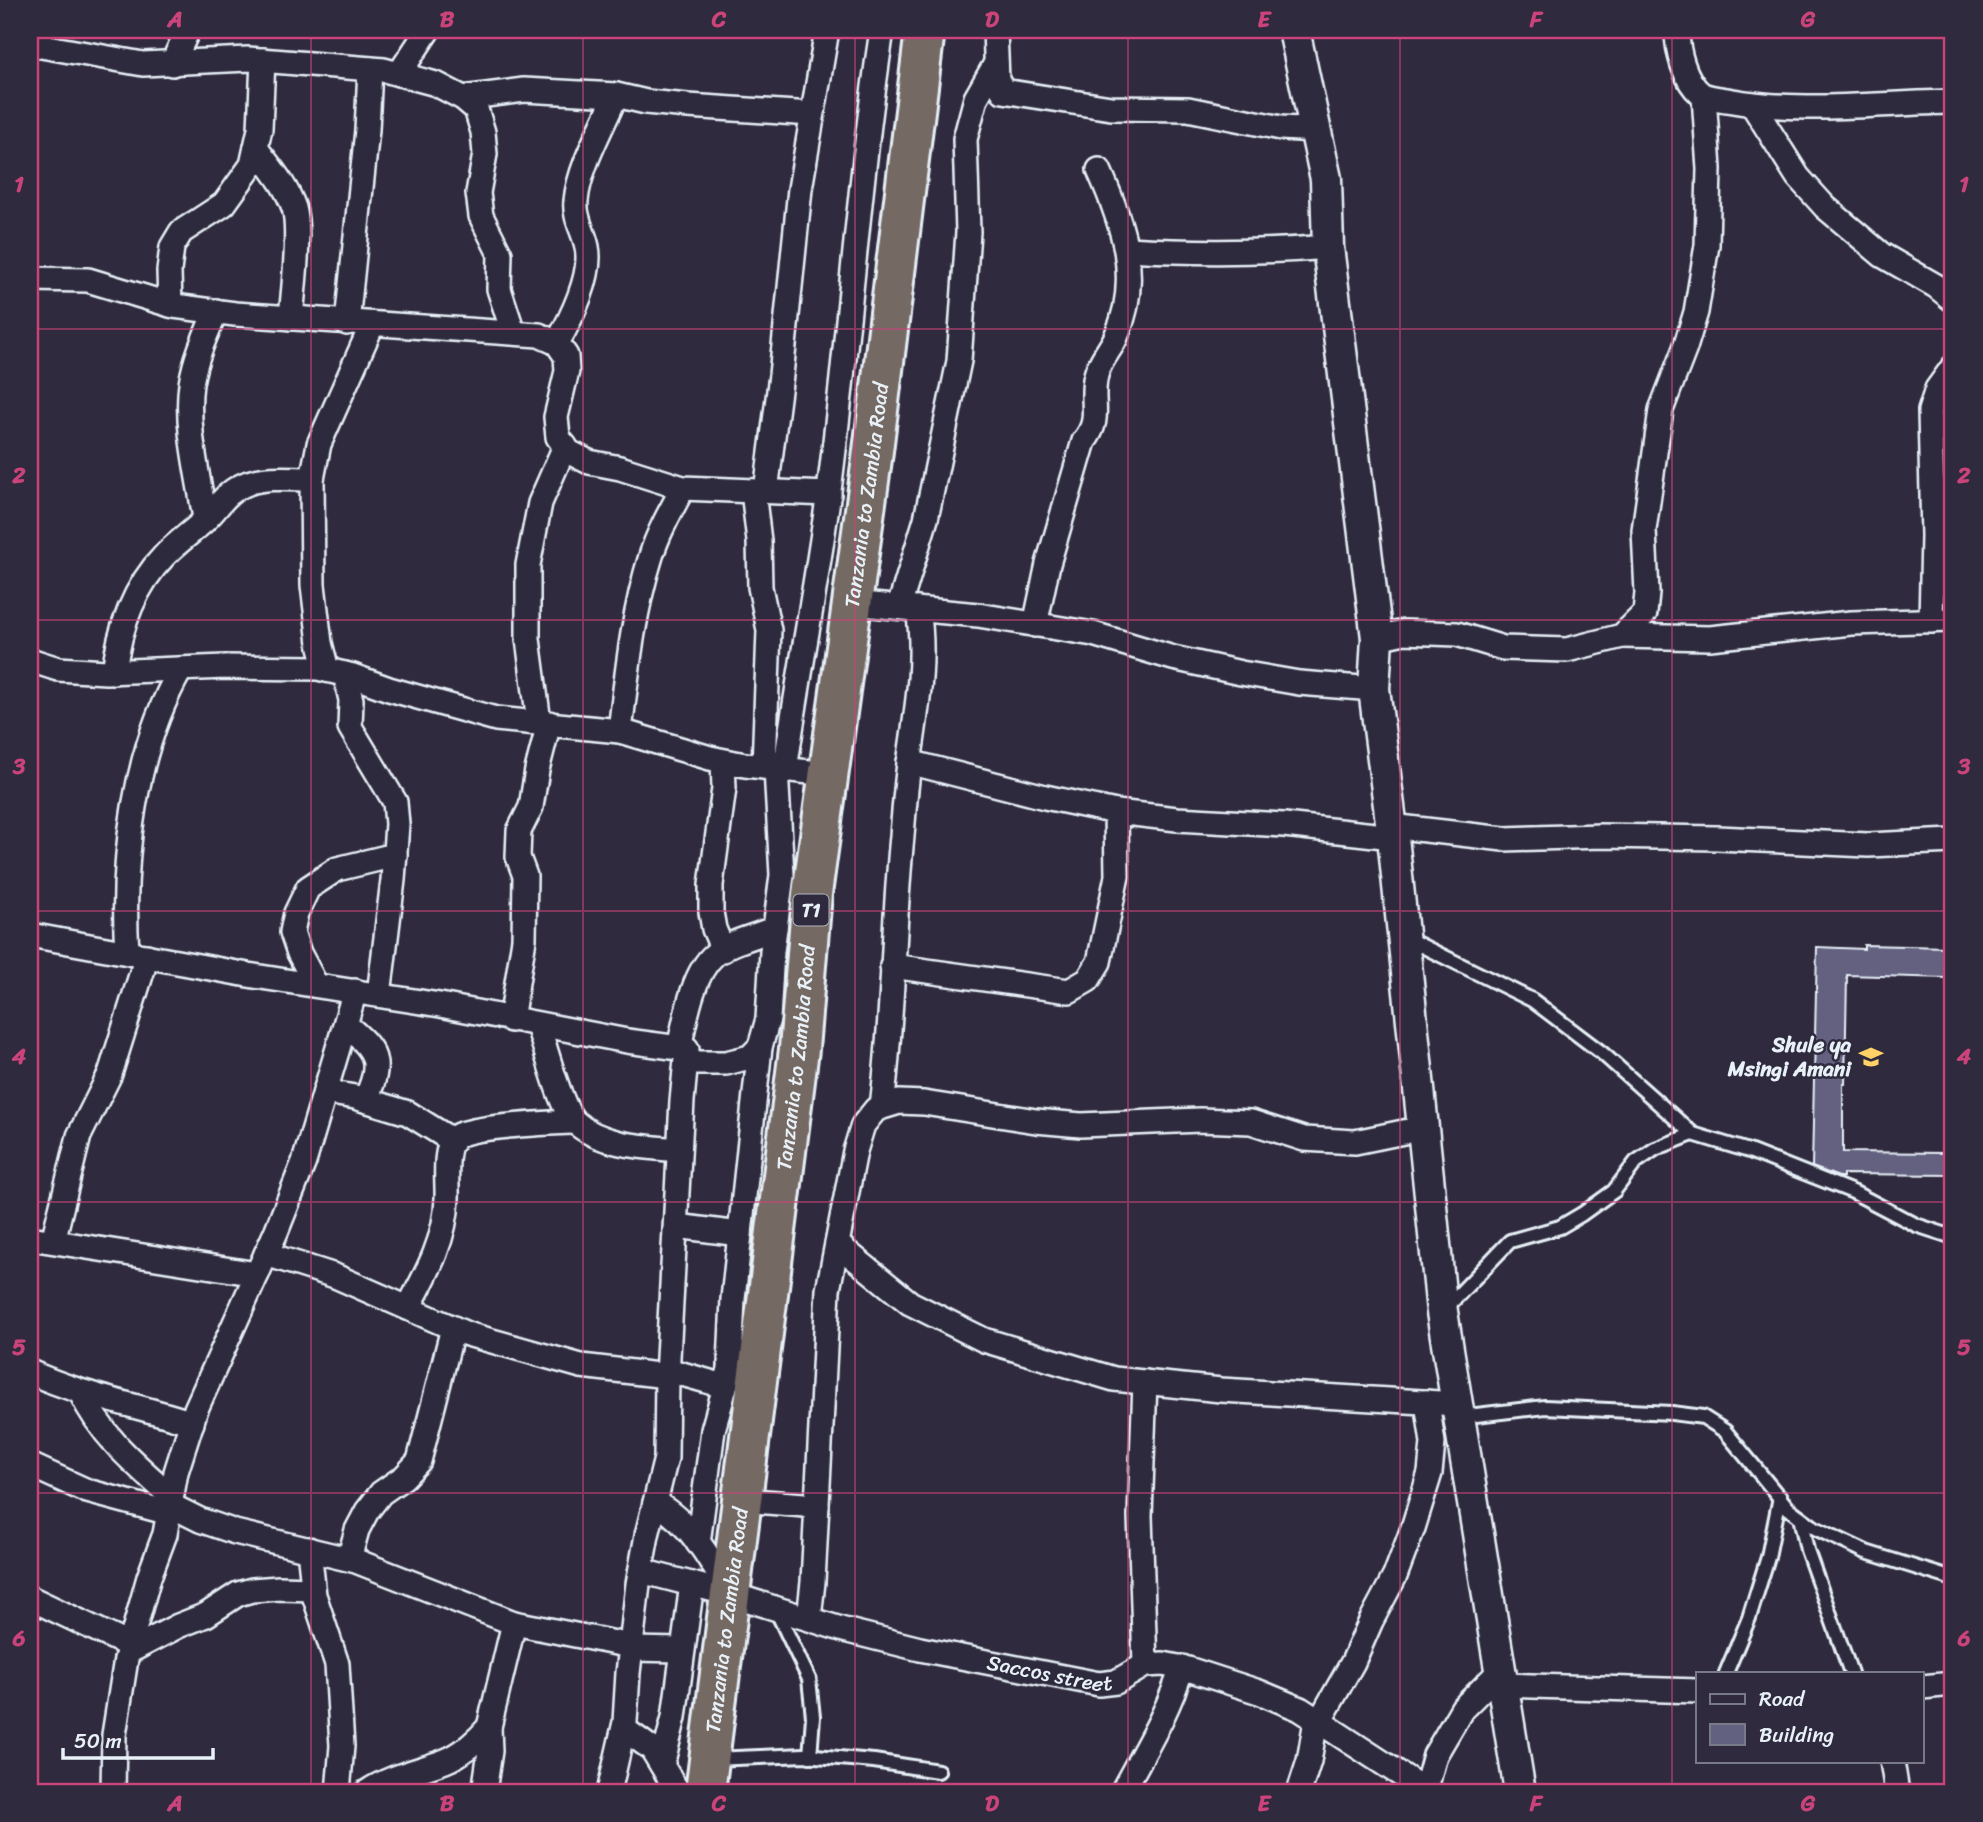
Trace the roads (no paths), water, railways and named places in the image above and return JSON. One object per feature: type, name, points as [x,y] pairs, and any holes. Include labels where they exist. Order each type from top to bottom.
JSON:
[{"type":"highway","name":"Tanzania to Zambia Road","points":[[707,1775],[799,1049],[812,894],[872,459],[925,30]]},
{"type":"street","points":[[172,64],[188,30]]},
{"type":"street","points":[[399,74],[428,30]]},
{"type":"street","points":[[730,1364],[733,1299],[761,1047],[768,1020],[782,875],[769,630],[760,587],[759,491],[781,375],[800,189],[827,30]]},
{"type":"street","points":[[775,769],[797,681],[829,494],[871,102],[882,30]]},
{"type":"street","points":[[995,30],[997,80],[1003,91],[1111,108],[1188,109],[1281,128],[1317,130]]},
{"type":"street","points":[[1294,30],[1326,179],[1328,247],[1377,638],[1374,689],[1392,831],[1442,1312],[1520,1792]]},
{"type":"street","points":[[1677,30],[1677,42],[1685,70],[1695,88],[1704,96],[1773,107],[1953,102]]},
{"type":"street","points":[[30,44],[143,64],[248,59],[370,69],[436,84],[463,98],[476,109],[483,132],[485,154],[478,193],[481,216],[500,254],[499,289],[513,332]]},
{"type":"street","points":[[170,305],[169,271],[172,247],[181,232],[224,204],[252,164],[260,129],[263,60]]},
{"type":"street","points":[[882,1107],[888,1053],[891,965],[909,762],[921,674],[922,635],[909,608],[959,361],[968,232],[965,139],[976,98],[996,63]]},
{"type":"street","points":[[347,323],[367,130],[370,69]]},
{"type":"street","points":[[463,98],[524,90],[616,95],[646,102],[812,114]]},
{"type":"street","points":[[557,342],[572,318],[589,256],[576,215],[576,198],[585,167],[616,95]]},
{"type":"street","points":[[1622,636],[1645,613],[1647,593],[1644,530],[1661,410],[1696,312],[1707,246],[1709,169],[1704,96]]},
{"type":"street","points":[[1752,104],[1798,177],[1825,207],[1882,255],[1936,286],[1953,300]]},
{"type":"street","points":[[256,148],[285,187],[295,212],[291,318]]},
{"type":"street","points":[[1035,625],[1048,564],[1084,441],[1095,426],[1096,372],[1116,337],[1126,308],[1129,281],[1127,249],[1114,204],[1099,170]]},
{"type":"street","points":[[1127,249],[1258,252],[1328,247]]},
{"type":"street","points":[[30,279],[88,281],[170,305],[216,311],[372,325],[539,335],[557,342],[566,356],[568,371],[556,417],[558,438],[569,452],[589,462],[620,468],[682,488],[829,494]]},
{"type":"street","points":[[205,520],[191,421],[191,384],[201,348],[216,311]]},
{"type":"street","points":[[372,325],[319,444],[312,480],[313,585],[320,643],[351,700],[350,727],[396,802],[395,855],[379,995]]},
{"type":"street","points":[[1377,638],[1404,632],[1457,634],[1503,649],[1567,650],[1622,636],[1710,638],[1851,623],[1942,621],[1933,536],[1930,411],[1937,389],[1953,368]]},
{"type":"street","points":[[511,1020],[524,939],[525,876],[518,857],[519,831],[531,807],[544,723],[528,639],[528,565],[540,503],[565,446]]},
{"type":"street","points":[[114,672],[123,630],[137,592],[163,556],[205,520],[227,493],[250,482],[274,478],[312,480]]},
{"type":"street","points":[[620,731],[630,647],[651,556],[682,488]]},
{"type":"street","points":[[851,603],[909,608],[1093,634],[1173,658],[1241,673],[1299,683],[1374,689]]},
{"type":"street","points":[[30,660],[58,669],[114,672],[226,667],[336,672],[457,710],[496,719],[620,731],[723,761],[828,774]]},
{"type":"street","points":[[53,1241],[79,1136],[110,1074],[137,954],[124,908],[126,855],[146,752],[164,698],[181,669]]},
{"type":"street","points":[[723,761],[724,788],[711,885],[714,929],[723,950]]},
{"type":"street","points":[[909,762],[1045,797],[1116,812],[1177,819],[1504,839],[1601,836],[1868,845],[1953,841]]},
{"type":"street","points":[[891,965],[1069,991],[1088,980],[1099,962],[1117,876],[1116,812]]},
{"type":"street","points":[[316,985],[299,953],[292,932],[296,913],[308,888],[337,869],[395,855]]},
{"type":"street","points":[[609,1792],[624,1729],[641,1571],[666,1458],[682,1056],[690,1002],[702,970],[713,956],[775,929]]},
{"type":"street","points":[[30,934],[379,995],[726,1063],[750,1057],[761,1047]]},
{"type":"street","points":[[113,1792],[114,1735],[129,1649],[149,1577],[165,1534],[176,1472],[192,1423],[304,1161],[355,991]]},
{"type":"street","points":[[345,1025],[369,1046],[375,1056],[373,1085],[365,1100]]},
{"type":"street","points":[[538,1026],[566,1109],[574,1122],[608,1139],[640,1147],[679,1150]]},
{"type":"street","points":[[325,1092],[408,1113],[453,1141]]},
{"type":"street","points":[[809,1618],[828,1290],[855,1151],[863,1125],[876,1109],[899,1102],[924,1103],[1036,1121],[1081,1125],[1200,1120],[1251,1122],[1304,1139],[1355,1142],[1423,1128]]},
{"type":"street","points":[[408,1308],[433,1261],[444,1228],[447,1199],[446,1163],[453,1141],[458,1135],[481,1130],[574,1122]]},
{"type":"street","points":[[676,1226],[740,1234]]},
{"type":"street","points":[[30,1238],[261,1264],[335,1276],[467,1334],[581,1366],[668,1373],[724,1386]]},
{"type":"street","points":[[837,1244],[910,1303],[984,1340],[1114,1379],[1234,1391],[1427,1402],[1458,1410]]},
{"type":"street","points":[[698,1543],[713,1430],[730,1364],[741,1340],[765,1317]]},
{"type":"street","points":[[349,1559],[357,1530],[367,1511],[381,1493],[404,1477],[419,1461],[453,1328]]},
{"type":"street","points":[[30,1372],[81,1393],[192,1423]]},
{"type":"street","points":[[1144,1382],[1140,1516],[1145,1665],[1182,1667],[1259,1692],[1300,1709],[1426,1791],[1435,1755],[1462,1709],[1502,1677],[1696,1691]]},
{"type":"street","points":[[81,1393],[109,1439],[170,1505]]},
{"type":"street","points":[[1298,1792],[1309,1761],[1317,1721],[1353,1662],[1395,1576],[1413,1528],[1430,1473],[1433,1443],[1427,1402]]},
{"type":"street","points":[[30,1465],[88,1491],[170,1505],[200,1520],[235,1532],[349,1559],[514,1623],[631,1647],[682,1650]]},
{"type":"street","points":[[742,1500],[817,1506]]},
{"type":"street","points":[[655,1503],[674,1517],[698,1543],[712,1560],[730,1594]]},
{"type":"street","points":[[309,1549],[313,1588],[337,1664],[342,1746],[338,1792]]},
{"type":"street","name":"Saccos street","points":[[641,1571],[920,1649],[1099,1684],[1116,1682],[1145,1665]]},
{"type":"street","points":[[662,1765],[674,1717],[692,1584]]},
{"type":"street","points":[[129,1649],[206,1615],[238,1594],[252,1590],[313,1588]]},
{"type":"street","points":[[31,1600],[129,1649]]},
{"type":"street","points":[[484,1792],[490,1751],[489,1727],[514,1623]]},
{"type":"street","points":[[1122,1792],[1160,1724],[1182,1667]]},
{"type":"street","points":[[1924,1687],[1953,1684]]},
{"type":"street","points":[[367,1792],[404,1774],[448,1760],[480,1738],[489,1727]]},
{"type":"street","points":[[624,1729],[652,1749],[678,1792]]},
{"type":"street","points":[[1892,1762],[1897,1792]]},
{"type":"lane","points":[[1403,936],[1532,1000],[1602,1053],[1693,1134],[1749,1151],[1853,1192],[1916,1225],[1953,1237]]},
{"type":"lane","points":[[1442,1312],[1510,1241],[1560,1227],[1614,1191],[1636,1162],[1656,1149],[1693,1134]]},
{"type":"lane","points":[[1458,1410],[1545,1407],[1703,1417],[1725,1431],[1787,1508],[1815,1528],[1866,1552],[1953,1579]]},
{"type":"lane","points":[[1726,1672],[1749,1618],[1768,1557],[1780,1497]]},
{"type":"lane","points":[[1800,1517],[1807,1550],[1851,1672]]},
{"type":"lane","points":[[775,1608],[809,1679],[813,1717],[810,1756]]},
{"type":"lane","points":[[707,1775],[810,1756],[938,1770]]},
{"type":"place","name":"Shule ya Msingi Amani","points":[[1871,1057]]}]
